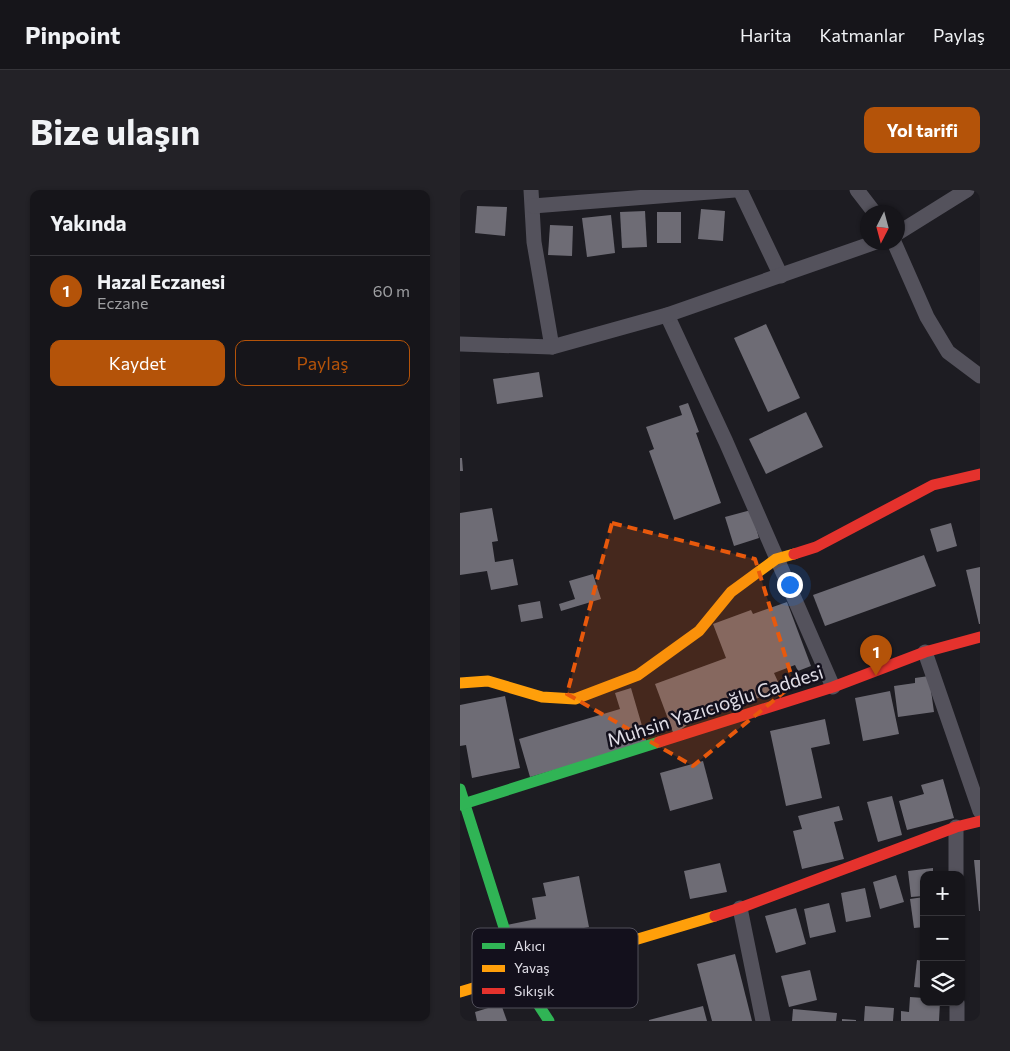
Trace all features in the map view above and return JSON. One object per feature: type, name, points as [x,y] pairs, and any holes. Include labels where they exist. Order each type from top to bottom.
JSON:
[{"type":"street","points":[[531,190],[534,242],[552,347]]},
{"type":"street","points":[[533,206],[734,190]]},
{"type":"street","points":[[740,190],[780,276]]},
{"type":"street","points":[[857,190],[869,205]]},
{"type":"street","points":[[905,229],[967,190]]},
{"type":"street","points":[[460,344],[552,347],[667,315],[860,248]]},
{"type":"street","points":[[898,250],[927,317],[948,352],[980,376]]},
{"type":"street","points":[[667,315],[726,442],[833,687]]},
{"type":"street","points":[[460,683],[488,681],[542,697],[574,699],[638,675],[699,631],[731,592],[776,559],[816,547],[933,485],[980,474]]},
{"type":"street","name":"Muhsin Yazıcıoğlu Caddesi","points":[[463,804],[833,687],[925,652],[980,637]]},
{"type":"street","points":[[925,652],[980,811]]},
{"type":"street","points":[[460,789],[463,804],[504,928]]},
{"type":"street","points":[[638,939],[740,908],[956,828],[980,822]]},
{"type":"street","points":[[956,828],[956,871]]},
{"type":"street","points":[[740,908],[763,1021]]},
{"type":"street","points":[[957,1006],[957,1021]]},
{"type":"street","points":[[541,1008],[549,1021]]},
{"type":"highlighted area","points":[[612,523],[755,559],[794,684],[693,766],[567,694]]},
{"type":"building","points":[[477,206],[507,207],[505,236],[475,233]]},
{"type":"building","points":[[701,209],[725,211],[723,241],[698,239]]},
{"type":"building","points":[[645,211],[647,247],[622,248],[620,212]]},
{"type":"building","points":[[657,212],[681,212],[681,243],[657,243]]},
{"type":"building","points":[[611,215],[615,253],[587,257],[582,218]]},
{"type":"building","points":[[550,225],[573,226],[572,256],[548,255]]},
{"type":"building","points":[[766,324],[800,398],[768,412],[734,338]]},
{"type":"building","points":[[539,372],[543,397],[497,404],[493,379]]},
{"type":"building","points":[[688,403],[699,432],[696,433],[721,503],[674,520],[649,451],[654,449],[646,427],[682,415],[679,406]]},
{"type":"building","points":[[806,412],[823,447],[766,474],[749,439]]},
{"type":"building","points":[[460,458],[462,458],[463,471],[460,471]]},
{"type":"building","points":[[492,508],[498,541],[492,542],[495,562],[513,559],[518,585],[491,590],[487,571],[460,575],[460,513]]},
{"type":"building","points":[[751,510],[759,538],[734,546],[725,517]]},
{"type":"building","points":[[951,523],[957,546],[937,552],[930,529]]},
{"type":"building","points":[[924,555],[936,586],[825,626],[813,595]]},
{"type":"building","points":[[980,567],[980,624],[979,624],[966,570]]},
{"type":"building","points":[[593,574],[601,599],[561,611],[559,604],[575,599],[569,581]]},
{"type":"building","points":[[540,601],[543,618],[521,622],[518,605]]},
{"type":"building","points":[[787,602],[811,666],[798,671],[795,665],[774,673],[779,684],[772,687],[774,692],[687,725],[674,735],[655,684],[726,658],[713,624],[751,610],[753,614]]},
{"type":"building","points":[[929,676],[934,712],[898,717],[894,686],[915,683],[915,678]]},
{"type":"building","points":[[631,688],[647,743],[530,777],[519,739],[620,709],[615,693]]},
{"type":"building","points":[[890,691],[899,734],[863,741],[855,698]]},
{"type":"building","points":[[505,696],[520,768],[472,778],[466,745],[460,746],[460,705]]},
{"type":"building","points":[[825,719],[830,744],[811,748],[822,798],[786,806],[770,731]]},
{"type":"building","points":[[703,761],[713,799],[670,811],[660,773]]},
{"type":"building","points":[[943,779],[954,818],[907,830],[899,801],[924,794],[921,785]]},
{"type":"building","points":[[892,796],[902,835],[878,842],[867,802]]},
{"type":"building","points":[[839,806],[843,820],[834,822],[844,859],[802,869],[793,831],[802,829],[798,816]]},
{"type":"building","points":[[974,860],[980,860],[980,911],[979,911]]},
{"type":"building","points":[[720,863],[727,892],[690,899],[684,871]]},
{"type":"building","points":[[933,868],[933,871],[920,871],[920,896],[911,897],[908,871]]},
{"type":"building","points":[[896,875],[904,902],[880,909],[873,882]]},
{"type":"building","points":[[579,876],[589,927],[508,928],[507,925],[536,919],[532,898],[546,896],[543,883]]},
{"type":"building","points":[[865,888],[871,917],[846,922],[841,893]]},
{"type":"building","points":[[920,898],[920,927],[914,928],[910,899]]},
{"type":"building","points":[[829,903],[836,932],[810,938],[804,909]]},
{"type":"building","points":[[796,908],[806,944],[776,953],[765,916]]},
{"type":"building","points":[[735,954],[752,1021],[712,1021],[697,964]]},
{"type":"building","points":[[917,960],[920,960],[920,988],[914,987]]},
{"type":"building","points":[[810,970],[817,1000],[789,1007],[781,976]]},
{"type":"building","points":[[910,997],[920,998],[920,1006],[940,1006],[939,1021],[901,1021],[901,1011],[909,1012]]},
{"type":"building","points":[[703,1006],[707,1021],[649,1021],[649,1020]]},
{"type":"building","points":[[865,1006],[894,1008],[893,1021],[864,1021]]},
{"type":"building","points":[[488,1008],[502,1008],[507,1021],[477,1021],[475,1012]]},
{"type":"building","points":[[793,1009],[837,1013],[836,1021],[792,1021]]},
{"type":"building","points":[[842,1019],[856,1020],[856,1021],[842,1021]]},
{"type":"traffic: fast","points":[[460,805],[659,742]]},
{"type":"traffic: fast","points":[[460,789],[504,928]]},
{"type":"traffic: fast","points":[[541,1008],[549,1021]]},
{"type":"traffic: slow","points":[[460,683],[488,681],[542,697],[575,699],[638,675],[699,631],[731,592],[776,559],[794,554]]},
{"type":"traffic: slow","points":[[638,939],[715,916]]},
{"type":"traffic: slow","points":[[460,992],[472,988]]},
{"type":"traffic: jam","points":[[794,554],[816,547],[933,485],[980,474]]},
{"type":"traffic: jam","points":[[659,742],[833,687],[925,652],[980,637]]},
{"type":"traffic: jam","points":[[715,916],[956,827],[980,821]]},
{"type":"place","name":"Hazal Eczanesi","points":[[876,676]]}]
